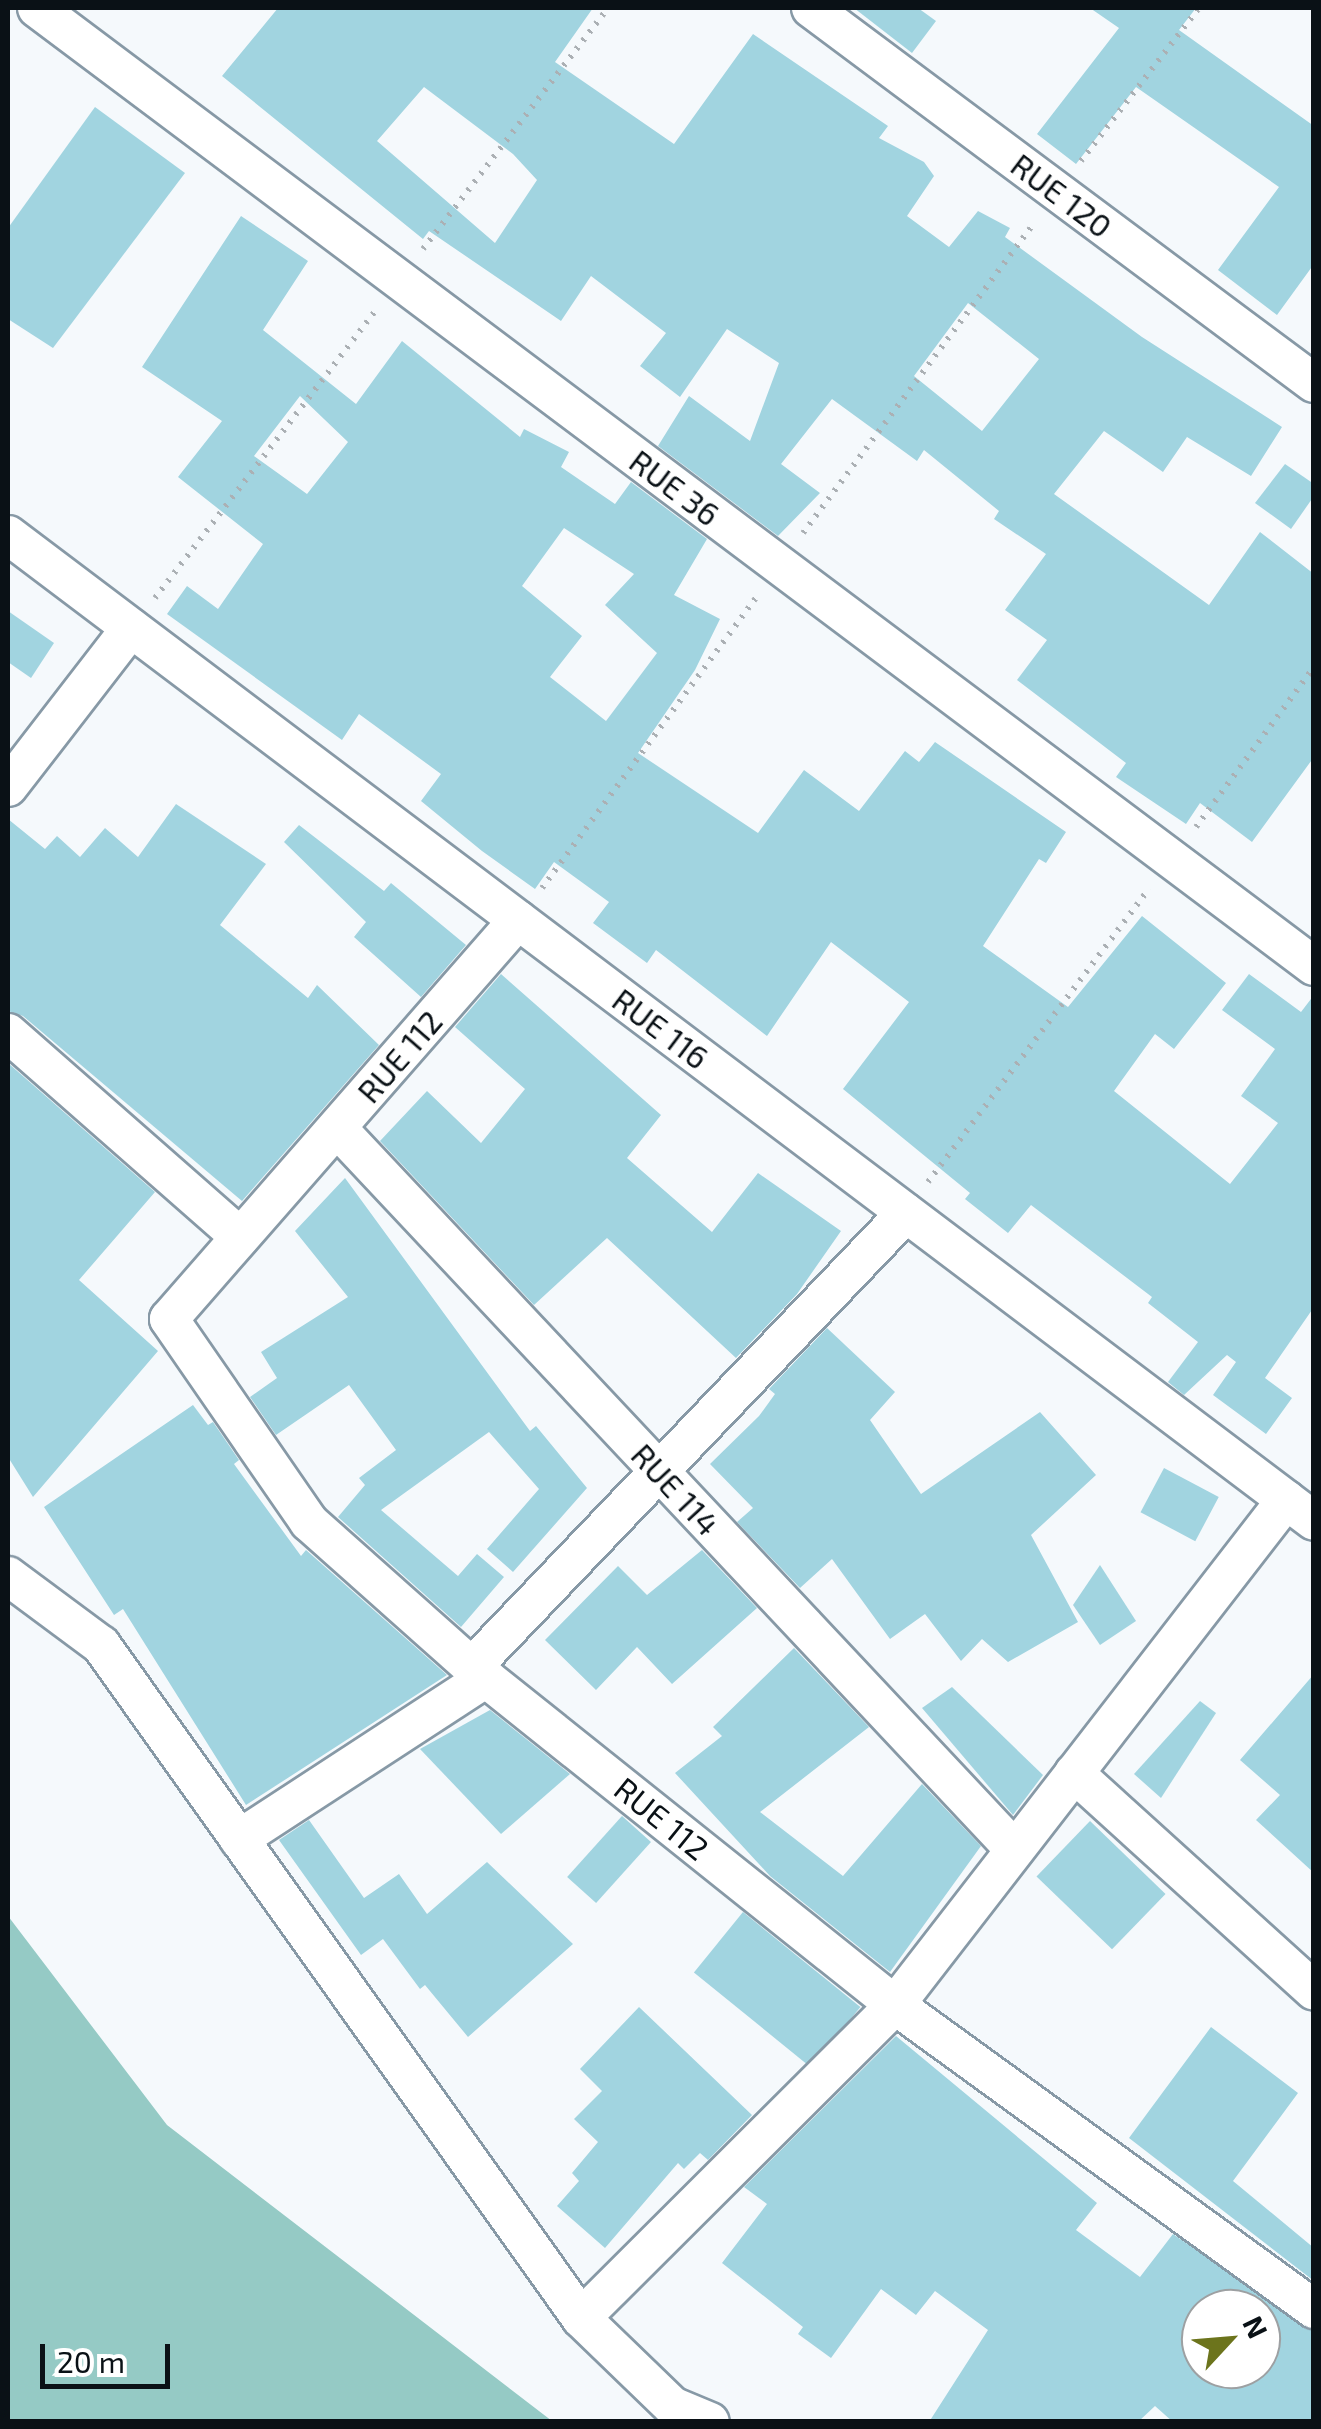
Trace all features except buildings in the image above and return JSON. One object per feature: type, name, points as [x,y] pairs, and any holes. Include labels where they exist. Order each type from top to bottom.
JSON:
[{"type":"street","name":"RUE 36","points":[[37,8],[1314,966]]},
{"type":"street","name":"RUE 120","points":[[811,8],[1314,384]]},
{"type":"street","name":"RUE 116","points":[[8,535],[1300,1510]]},
{"type":"street","points":[[8,787],[132,628]]},
{"type":"street","name":"RUE 112","points":[[518,920],[169,1319],[309,1522],[478,1672],[894,2004],[1314,2309]]},
{"type":"street","points":[[8,1033],[240,1238]]},
{"type":"street","name":"RUE 114","points":[[337,1128],[1014,1850]]},
{"type":"street","points":[[239,1839],[478,1672],[658,1471],[906,1213]]},
{"type":"street","points":[[581,2318],[894,2004],[1074,1774],[1300,1510]]},
{"type":"street","points":[[8,1576],[101,1646],[581,2318],[672,2406],[710,2422]]},
{"type":"street","points":[[1074,1774],[1314,1991]]},
{"type":"path","points":[[132,628],[608,8]]},
{"type":"path","points":[[518,920],[779,565],[1200,8]]},
{"type":"path","points":[[906,1213],[1314,667]]},
{"type":"shaded area","points":[[8,1916],[167,2125],[552,2421],[8,2421]]}]
